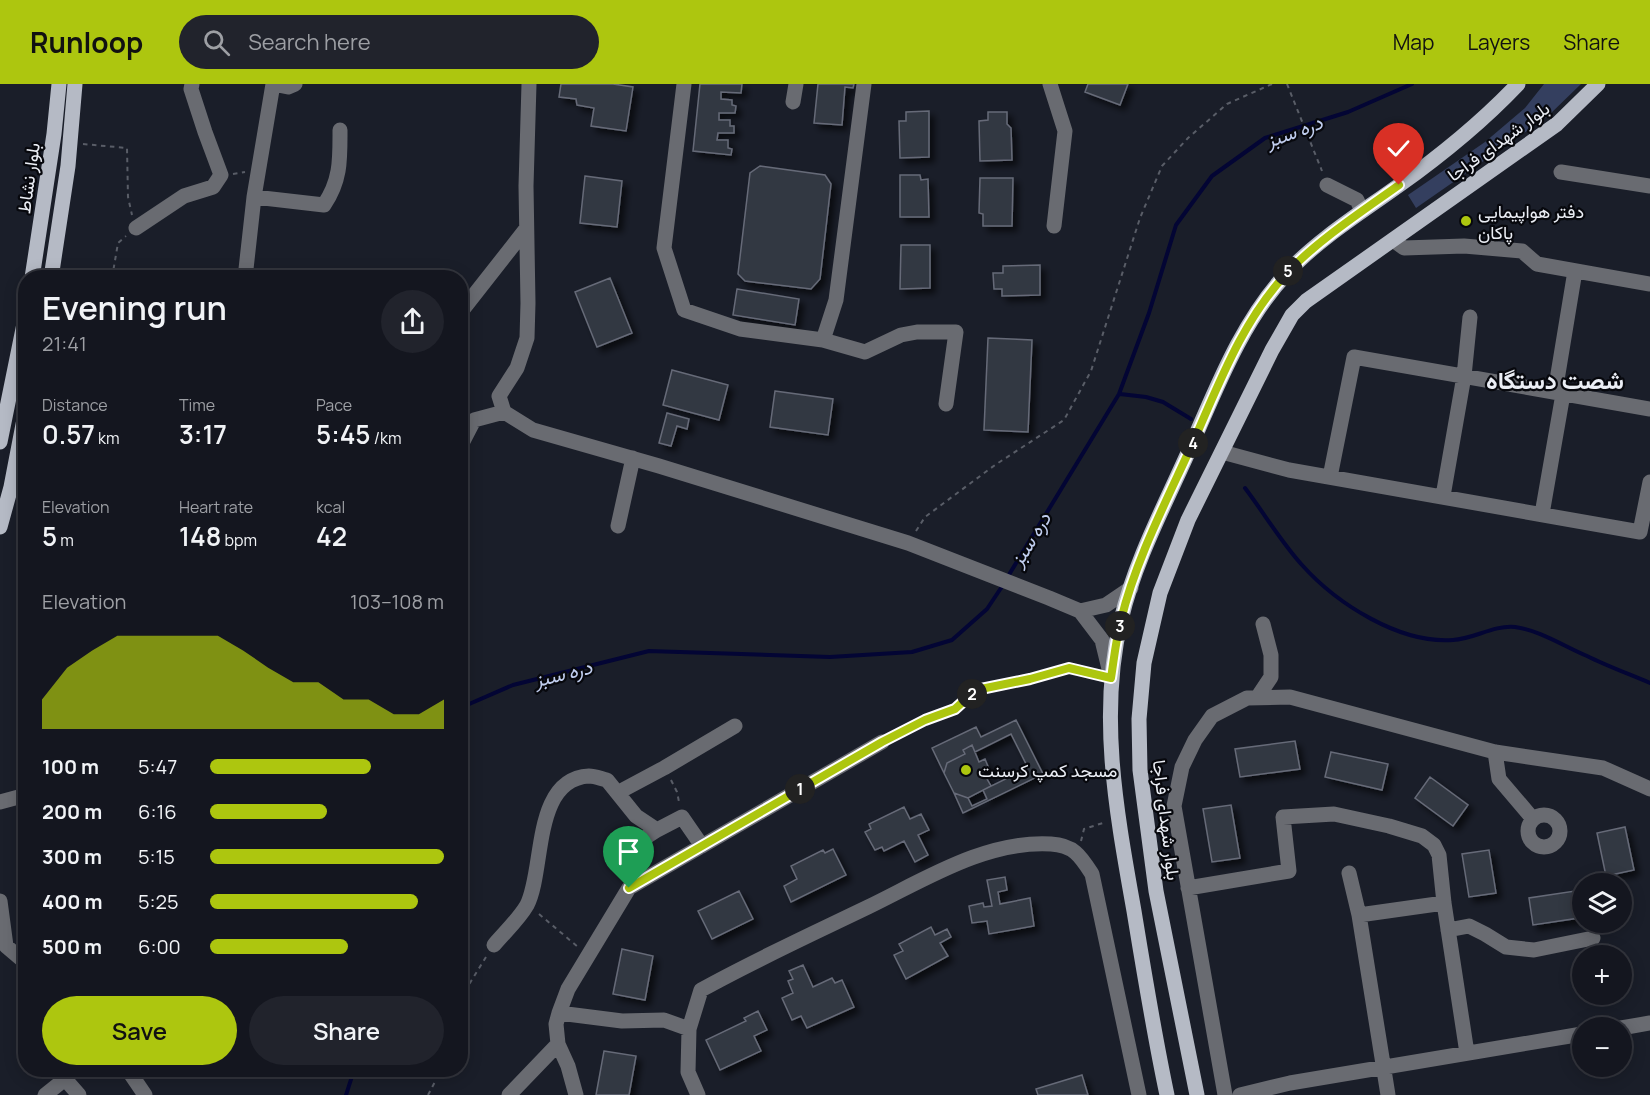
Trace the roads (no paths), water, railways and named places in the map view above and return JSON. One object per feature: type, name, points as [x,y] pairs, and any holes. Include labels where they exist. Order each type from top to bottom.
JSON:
[{"type":"main road","name":"بلوار نشاط","points":[[33,270],[59,84]]},
{"type":"main road","name":"بلوار نشاط","points":[[52,270],[68,166],[75,84]]},
{"type":"main road","name":"بلوار شهدای فراجا","points":[[1167,1095],[1118,818],[1111,727],[1111,678],[1121,620],[1137,570],[1241,338],[1257,311],[1288,271],[1472,127],[1518,84]]},
{"type":"main road","name":"بلوار شهدای فراجا","points":[[1197,1095],[1156,891],[1140,770],[1139,719],[1144,663],[1160,593],[1188,520],[1272,350],[1293,315],[1306,301],[1557,124],[1598,85]]},
{"type":"main road","points":[[0,442],[18,353]]},
{"type":"main road","points":[[0,527],[18,448]]},
{"type":"street","points":[[136,228],[184,196],[213,187],[221,175],[191,89],[192,84]]},
{"type":"street","points":[[246,270],[254,197],[273,84],[288,87],[295,84]]},
{"type":"street","points":[[529,84],[526,230],[527,338],[517,368],[499,396],[504,412],[533,430],[633,458],[908,543],[1080,611],[1102,640],[1111,678]]},
{"type":"street","points":[[684,84],[664,248],[684,310],[740,329],[823,340],[865,352],[901,335],[917,332],[956,332],[946,404]]},
{"type":"street","points":[[793,102],[796,84]]},
{"type":"street","points":[[823,340],[836,300],[864,84]]},
{"type":"street","points":[[1050,84],[1065,131],[1054,226]]},
{"type":"street","points":[[254,197],[324,205],[334,191],[340,165],[340,130]]},
{"type":"street","points":[[1561,172],[1650,186]]},
{"type":"street","points":[[1327,185],[1357,200],[1362,211]]},
{"type":"street","points":[[468,303],[526,230]]},
{"type":"street","points":[[1393,240],[1404,249],[1464,246],[1522,251],[1537,264],[1650,284]]},
{"type":"street","points":[[1542,514],[1575,271]]},
{"type":"street","points":[[1443,496],[1464,376],[1470,317]]},
{"type":"street","points":[[1330,477],[1354,357],[1650,409]]},
{"type":"street","points":[[468,432],[474,420],[504,412]]},
{"type":"street","points":[[1222,452],[1289,470],[1640,532],[1650,482]]},
{"type":"street","points":[[618,526],[633,458]]},
{"type":"street","points":[[1080,611],[1106,605],[1131,588]]},
{"type":"street","points":[[1257,698],[1271,677],[1271,655],[1263,624]]},
{"type":"street","points":[[1225,1095],[1174,806],[1182,767],[1195,740],[1212,716],[1247,698],[1290,698],[1496,752],[1603,768],[1650,789]]},
{"type":"street","points":[[619,792],[735,726]]},
{"type":"street","points":[[576,1095],[568,1066],[558,1044],[555,1023],[568,989],[629,888],[882,742]]},
{"type":"street","points":[[1496,752],[1499,779],[1533,819]]},
{"type":"street","points":[[494,945],[526,905],[534,883],[544,820],[553,802],[568,783],[589,776],[607,780],[619,792],[636,816],[657,830]]},
{"type":"street","points":[[0,802],[18,797]]},
{"type":"street","points":[[1188,888],[1289,872],[1283,818],[1334,814],[1422,836],[1434,844],[1439,855],[1467,1053]]},
{"type":"street","points":[[614,858],[682,817],[702,846]]},
{"type":"street","points":[[698,1095],[688,1072],[689,1029],[701,990],[751,963],[965,860],[1014,845],[1053,844],[1078,852],[1092,874],[1139,1095]]},
{"type":"street","points":[[1349,873],[1359,915],[1388,1095]]},
{"type":"street","points":[[0,902],[6,946],[18,956]]},
{"type":"street","points":[[1359,915],[1444,903]]},
{"type":"street","points":[[1448,930],[1469,927],[1506,947],[1534,950],[1593,938]]},
{"type":"street","points":[[558,1013],[622,1021],[664,1020],[689,1029]]},
{"type":"street","points":[[1632,1026],[1650,1023]]},
{"type":"street","points":[[1240,1095],[1290,1083],[1572,1036]]},
{"type":"street","points":[[509,1095],[558,1044]]},
{"type":"street","points":[[133,1077],[145,1095]]},
{"type":"street","points":[[45,1095],[65,1079],[78,1095]]},
{"type":"waterway","name":"دره سبز","points":[[1007,578],[1119,394],[1149,313],[1176,225],[1212,176],[1265,138],[1348,112],[1412,84]]},
{"type":"waterway","points":[[1120,394],[1146,397],[1163,402],[1191,419]]},
{"type":"waterway","points":[[1245,488],[1294,556],[1316,580],[1371,619],[1391,628],[1433,640],[1461,639],[1507,627],[1525,629],[1650,683]]},
{"type":"waterway","name":"دره سبز","points":[[468,705],[513,685],[649,651],[830,657],[912,652],[952,640],[987,609],[1003,585]]},
{"type":"waterway","name":"دره سبز","points":[[346,1095],[352,1077]]},
{"type":"place","name":"دفتر هواپیمایی پاکان","points":[[1466,221]]},
{"type":"place","name":"مسجد کمپ کرسنت","points":[[966,770]]},
{"type":"district","name":"شصت دستگاه","points":[[1555,379]]}]
